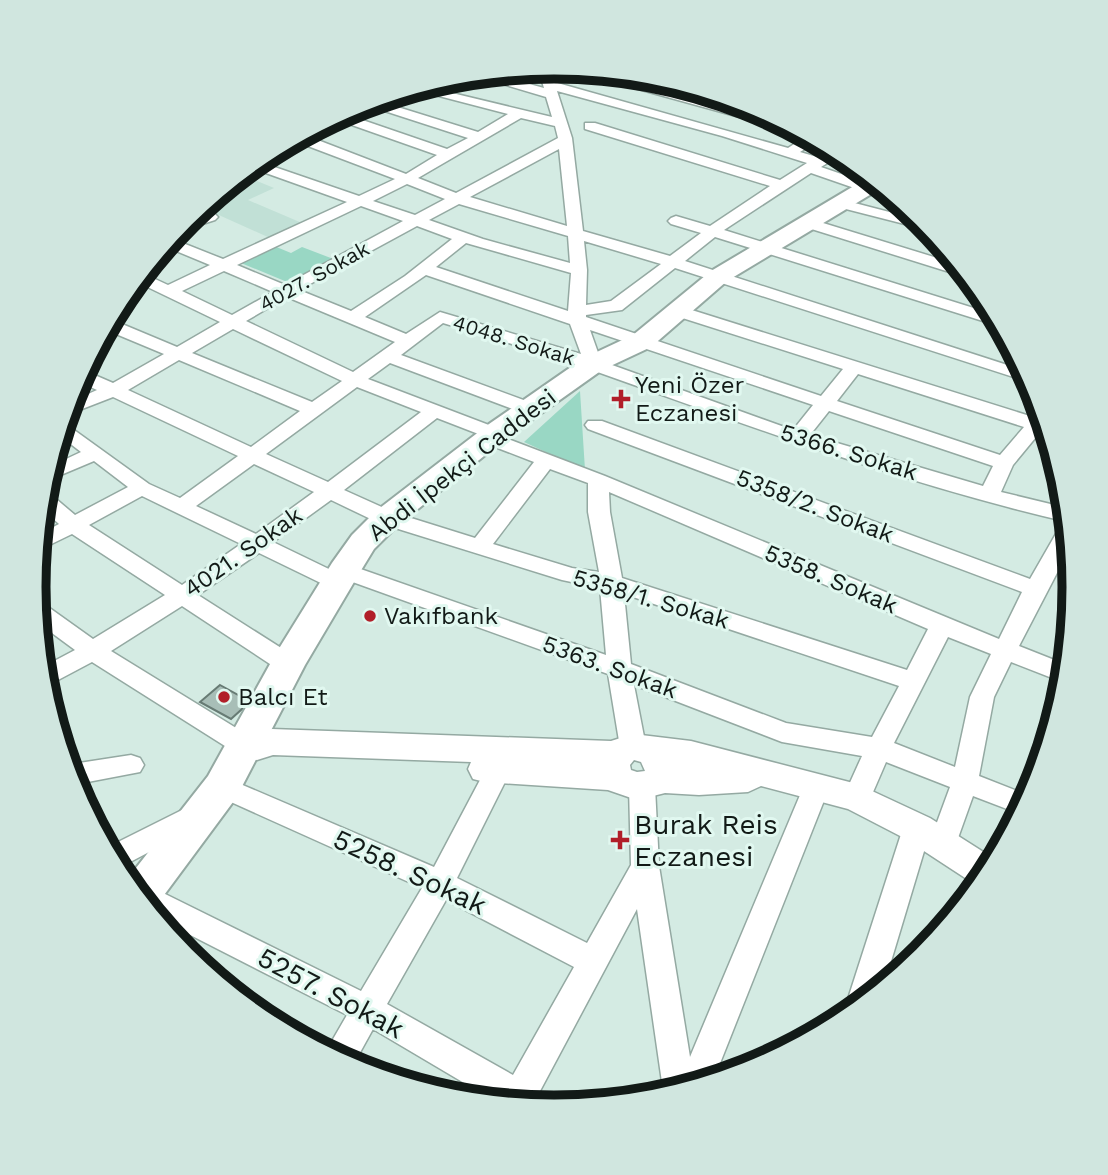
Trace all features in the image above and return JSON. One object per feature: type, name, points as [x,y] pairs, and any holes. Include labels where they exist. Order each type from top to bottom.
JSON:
[{"type":"main road","name":"Abdi İpekçi Caddesi","points":[[145,889],[251,746],[288,664],[363,542],[387,518],[492,436],[593,365],[642,341],[719,276],[869,188]]},
{"type":"street","points":[[548,79],[562,134],[576,233],[579,270],[576,315],[593,365]]},
{"type":"street","points":[[510,81],[630,107],[727,133],[858,180]]},
{"type":"street","points":[[637,86],[700,100]]},
{"type":"street","points":[[436,93],[518,114],[562,134],[590,126],[630,107],[652,90]]},
{"type":"street","points":[[385,108],[480,137]]},
{"type":"street","points":[[166,292],[405,180],[518,114]]},
{"type":"street","points":[[691,157],[752,119]]},
{"type":"street","points":[[352,121],[450,155]]},
{"type":"street","points":[[590,126],[781,185]]},
{"type":"street","name":"4027. Sokak","points":[[79,405],[113,390],[456,198],[562,134]]},
{"type":"street","points":[[310,142],[456,198],[719,276],[1015,374]]},
{"type":"street","points":[[789,153],[803,144]]},
{"type":"street","points":[[576,315],[616,306],[713,231],[826,158]]},
{"type":"street","points":[[266,169],[464,237],[579,270]]},
{"type":"street","points":[[843,204],[900,215]]},
{"type":"street","points":[[205,218],[210,216]]},
{"type":"street","points":[[676,221],[767,247],[984,317]]},
{"type":"street","points":[[810,224],[948,267]]},
{"type":"street","points":[[351,319],[424,269],[464,237]]},
{"type":"street","points":[[177,246],[408,341]]},
{"type":"street","points":[[424,269],[576,315],[642,341],[1004,463]]},
{"type":"street","points":[[146,284],[234,321],[355,380],[435,411],[546,461],[598,480],[599,512],[611,582],[619,669],[636,766],[645,866],[677,1081]]},
{"type":"street","points":[[678,311],[853,368],[1034,419]]},
{"type":"street","name":"4048. Sokak","points":[[408,341],[440,317],[593,365]]},
{"type":"street","points":[[117,328],[314,410]]},
{"type":"street","points":[[180,508],[408,341]]},
{"type":"street","points":[[388,356],[530,409]]},
{"type":"street","name":"5366. Sokak","points":[[593,365],[798,437],[989,495],[1057,512]]},
{"type":"street","points":[[798,437],[853,368]]},
{"type":"street","name":"5358/1. Sokak","points":[[90,379],[387,518],[570,576],[611,582],[914,682]]},
{"type":"street","name":"4021. Sokak","points":[[53,673],[93,652],[257,546],[435,411]]},
{"type":"street","name":"5358/2. Sokak","points":[[595,425],[1035,589]]},
{"type":"street","points":[[989,495],[1004,463],[1037,426]]},
{"type":"street","name":"5363. Sokak","points":[[69,434],[142,488],[257,546],[341,577],[619,669],[782,732],[879,748],[1015,801]]},
{"type":"street","points":[[60,470],[93,454]]},
{"type":"street","points":[[479,547],[546,461]]},
{"type":"street","name":"5358. Sokak","points":[[598,480],[942,626],[1056,670]]},
{"type":"street","points":[[48,538],[142,488]]},
{"type":"street","points":[[52,507],[73,525],[288,664]]},
{"type":"street","points":[[869,986],[930,836],[965,781],[982,697],[1035,589],[1060,545]]},
{"type":"street","points":[[47,618],[93,652],[267,755],[498,770],[636,766]]},
{"type":"street","points":[[857,798],[879,748],[942,626]]},
{"type":"street","points":[[251,746],[272,742],[636,766],[699,781],[769,776],[857,798],[930,836],[978,868]]},
{"type":"street","points":[[81,773],[131,765]]},
{"type":"street","points":[[344,1050],[440,883],[498,770]]},
{"type":"street","points":[[699,1075],[816,788]]},
{"type":"street","points":[[121,853],[214,798]]},
{"type":"street","name":"5258. Sokak","points":[[214,798],[440,883],[594,962]]},
{"type":"street","points":[[520,1095],[645,866]]},
{"type":"street","name":"5257. Sokak","points":[[158,905],[368,1010],[505,1094]]},
{"type":"shaded area","points":[[250,180],[274,188],[248,200],[302,223],[270,238],[212,212]]},
{"type":"green space","points":[[274,246],[291,253],[302,247],[336,260],[292,284],[241,263]]},
{"type":"green space","points":[[580,391],[585,470],[524,442]]},
{"type":"building","name":"Balcı Et","points":[[220,685],[247,700],[231,719],[200,702]]},
{"type":"place","name":"Yeni Özer Eczanesi","points":[[621,399]]},
{"type":"place","name":"Vakıfbank","points":[[370,616]]},
{"type":"place","name":"Balcı Et","points":[[224,697]]},
{"type":"place","name":"Burak Reis Eczanesi","points":[[620,840]]}]
